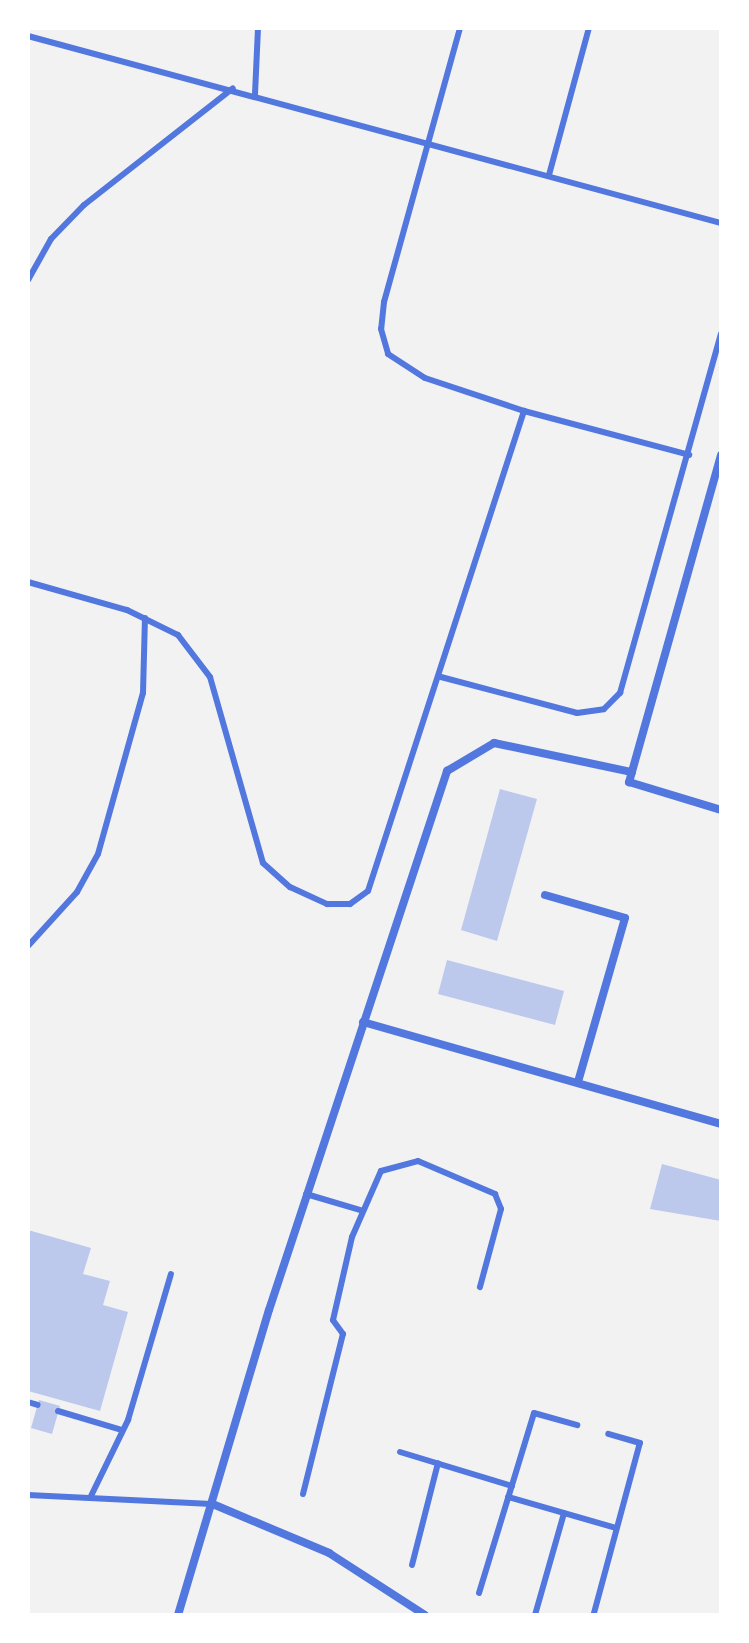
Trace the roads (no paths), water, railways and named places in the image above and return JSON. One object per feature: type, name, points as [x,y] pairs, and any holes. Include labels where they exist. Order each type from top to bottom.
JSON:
[{"type":"street","points":[[721,455],[629,782],[721,810]]},
{"type":"street","points":[[178,1615],[215,1505],[306,1194],[442,779],[462,755],[482,745],[517,745],[632,772]]},
{"type":"street","points":[[545,895],[625,918],[578,1082]]},
{"type":"street","points":[[363,1022],[721,1124]]},
{"type":"street","points":[[215,1505],[329,1553],[425,1615]]},
{"type":"lane","points":[[255,94],[258,28]]},
{"type":"lane","points":[[460,28],[384,302],[384,344],[403,367],[524,411],[689,455]]},
{"type":"lane","points":[[549,175],[589,28]]},
{"type":"lane","points":[[28,36],[233,88],[721,223]]},
{"type":"lane","points":[[28,280],[51,239],[84,205],[233,88]]},
{"type":"lane","points":[[441,677],[577,713],[604,709],[620,693],[721,334]]},
{"type":"lane","points":[[28,582],[145,618],[178,635],[210,677],[263,863],[290,887],[327,904],[350,904],[368,891],[441,677],[524,411]]},
{"type":"lane","points":[[28,946],[77,892],[98,854],[143,693],[145,618]]},
{"type":"lane","points":[[303,1494],[343,1334],[333,1320],[360,1210],[381,1171],[405,1161],[447,1169],[489,1189],[501,1209],[480,1287]]},
{"type":"lane","points":[[306,1194],[360,1210]]},
{"type":"lane","points":[[91,1496],[122,1430],[171,1274]]},
{"type":"lane","points":[[28,1402],[38,1405]]},
{"type":"lane","points":[[58,1411],[122,1430]]},
{"type":"lane","points":[[479,1593],[534,1413],[577,1425]]},
{"type":"lane","points":[[594,1613],[640,1443],[608,1434]]},
{"type":"lane","points":[[400,1452],[512,1486]]},
{"type":"lane","points":[[412,1565],[438,1463]]},
{"type":"lane","points":[[28,1495],[215,1505]]},
{"type":"lane","points":[[508,1497],[616,1528]]},
{"type":"lane","points":[[535,1615],[564,1513]]}]
